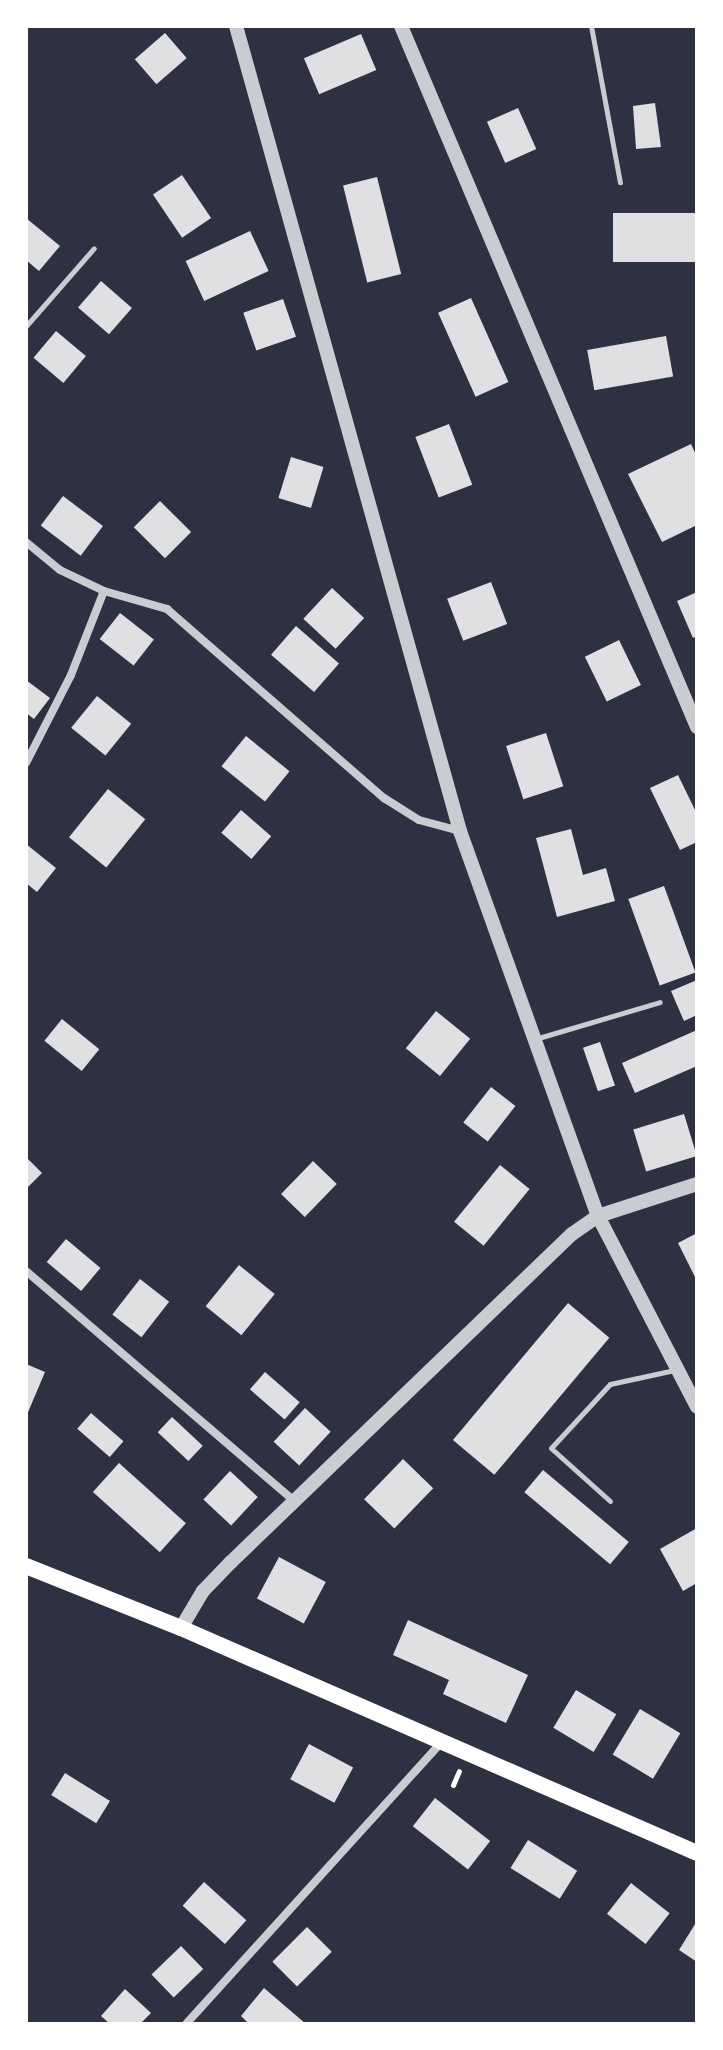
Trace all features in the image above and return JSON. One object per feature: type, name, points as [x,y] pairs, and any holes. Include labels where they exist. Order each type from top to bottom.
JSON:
[{"type":"main road","points":[[26,1566],[181,1628],[440,1744],[697,1853]]},
{"type":"street","points":[[236,26],[460,831],[598,1216],[697,1407]]},
{"type":"street","points":[[401,26],[697,727]]},
{"type":"street","points":[[26,542],[60,570],[104,591],[167,609],[384,798],[419,820],[460,831]]},
{"type":"street","points":[[26,763],[71,675],[104,591]]},
{"type":"street","points":[[181,1628],[203,1591],[572,1234],[598,1216],[697,1184]]},
{"type":"street","points":[[26,1271],[294,1501]]},
{"type":"street","points":[[186,2024],[440,1744]]},
{"type":"lane","points":[[591,26],[620,182]]},
{"type":"lane","points":[[26,326],[94,248]]},
{"type":"lane","points":[[534,1039],[660,1002]]},
{"type":"lane","points":[[610,1501],[551,1448],[610,1384],[678,1369]]},
{"type":"building","points":[[165,33],[187,58],[156,84],[135,59]]},
{"type":"building","points":[[361,34],[376,70],[319,94],[304,58]]},
{"type":"building","points":[[655,103],[661,147],[636,149],[633,106]]},
{"type":"building","points":[[518,108],[536,149],[505,163],[487,122]]},
{"type":"building","points":[[182,175],[211,218],[182,238],[153,195]]},
{"type":"building","points":[[377,177],[401,274],[367,282],[343,185]]},
{"type":"building","points":[[613,213],[697,213],[697,262],[613,262]]},
{"type":"building","points":[[26,218],[60,246],[39,271],[26,260]]},
{"type":"building","points":[[250,231],[269,271],[204,301],[186,261]]},
{"type":"building","points":[[101,281],[132,308],[109,334],[78,307]]},
{"type":"building","points":[[471,298],[508,382],[476,397],[438,313]]},
{"type":"building","points":[[283,299],[296,337],[256,350],[243,313]]},
{"type":"building","points":[[56,331],[86,356],[63,383],[34,358]]},
{"type":"building","points":[[666,336],[673,376],[594,390],[587,350]]},
{"type":"building","points":[[449,424],[472,485],[439,498],[415,437]]},
{"type":"building","points":[[691,444],[697,457],[697,525],[662,542],[628,474]]},
{"type":"building","points":[[291,457],[324,467],[311,508],[278,498]]},
{"type":"building","points":[[63,496],[103,526],[81,556],[41,526]]},
{"type":"building","points":[[160,501],[191,532],[165,558],[134,527]]},
{"type":"building","points":[[491,582],[507,624],[463,641],[447,599]]},
{"type":"building","points":[[332,588],[364,618],[336,649],[303,619]]},
{"type":"building","points":[[697,592],[697,636],[693,638],[677,601]]},
{"type":"building","points":[[120,613],[154,639],[134,665],[100,639]]},
{"type":"building","points":[[296,626],[339,663],[314,692],[271,655]]},
{"type":"building","points":[[619,640],[641,685],[607,702],[585,657]]},
{"type":"building","points":[[26,680],[50,698],[34,719],[26,713]]},
{"type":"building","points":[[97,696],[131,724],[105,756],[71,728]]},
{"type":"building","points":[[546,733],[563,786],[523,799],[506,746]]},
{"type":"building","points":[[246,736],[290,771],[265,802],[221,766]]},
{"type":"building","points":[[678,775],[697,814],[697,842],[680,850],[650,788]]},
{"type":"building","points":[[108,789],[145,819],[106,867],[69,837]]},
{"type":"building","points":[[241,810],[271,836],[252,859],[221,833]]},
{"type":"building","points":[[571,829],[583,875],[606,868],[615,901],[557,917],[536,838]]},
{"type":"building","points":[[26,844],[56,868],[37,892],[26,883]]},
{"type":"building","points":[[664,886],[695,972],[660,985],[628,899]]},
{"type":"building","points":[[697,980],[697,1015],[684,1021],[671,991]]},
{"type":"building","points":[[436,1011],[470,1039],[440,1076],[406,1048]]},
{"type":"building","points":[[62,1019],[99,1049],[82,1071],[44,1041]]},
{"type":"building","points":[[697,1030],[697,1066],[635,1093],[622,1063]]},
{"type":"building","points":[[600,1042],[615,1085],[598,1091],[583,1048]]},
{"type":"building","points":[[491,1087],[515,1106],[488,1142],[463,1122]]},
{"type":"building","points":[[684,1114],[697,1156],[646,1172],[633,1129]]},
{"type":"building","points":[[26,1157],[42,1173],[26,1189]]},
{"type":"building","points":[[313,1161],[337,1184],[305,1217],[281,1194]]},
{"type":"building","points":[[500,1165],[530,1189],[484,1246],[454,1222]]},
{"type":"building","points":[[697,1233],[697,1281],[678,1243]]},
{"type":"building","points":[[66,1239],[100,1268],[81,1291],[47,1262]]},
{"type":"building","points":[[239,1265],[275,1294],[241,1335],[206,1306]]},
{"type":"building","points":[[140,1279],[169,1302],[141,1337],[112,1314]]},
{"type":"building","points":[[568,1303],[609,1338],[494,1475],[453,1440]]},
{"type":"building","points":[[26,1364],[45,1372],[26,1417]]},
{"type":"building","points":[[265,1372],[300,1402],[285,1420],[250,1389]]},
{"type":"building","points":[[305,1408],[331,1432],[299,1466],[274,1442]]},
{"type":"building","points":[[91,1413],[123,1441],[110,1457],[77,1429]]},
{"type":"building","points":[[172,1417],[203,1446],[188,1461],[158,1432]]},
{"type":"building","points":[[403,1459],[433,1488],[394,1528],[364,1499]]},
{"type":"building","points":[[119,1463],[186,1523],[160,1552],[93,1492]]},
{"type":"building","points":[[543,1470],[629,1542],[610,1564],[524,1492]]},
{"type":"building","points":[[230,1471],[258,1497],[231,1525],[203,1500]]},
{"type":"building","points":[[697,1528],[697,1583],[683,1591],[660,1549]]},
{"type":"building","points":[[279,1557],[326,1582],[304,1623],[257,1598]]},
{"type":"building","points":[[408,1620],[528,1675],[506,1723],[443,1694],[449,1680],[393,1655]]},
{"type":"building","points":[[576,1690],[616,1714],[594,1752],[553,1728]]},
{"type":"building","points":[[640,1709],[680,1733],[653,1779],[613,1754]]},
{"type":"building","points":[[309,1744],[353,1767],[334,1803],[290,1779]]},
{"type":"building","points":[[65,1773],[110,1801],[96,1823],[51,1795]]},
{"type":"building","points":[[435,1798],[490,1841],[468,1869],[413,1826]]},
{"type":"building","points":[[528,1840],[577,1871],[560,1899],[511,1868]]},
{"type":"building","points":[[204,1882],[246,1920],[225,1944],[183,1906]]},
{"type":"building","points":[[631,1883],[670,1913],[646,1944],[607,1914]]},
{"type":"building","points":[[697,1921],[697,1962],[679,1950]]},
{"type":"building","points":[[307,1927],[332,1952],[297,1986],[272,1962]]},
{"type":"building","points":[[181,1946],[203,1969],[174,1997],[152,1974]]},
{"type":"building","points":[[264,1988],[306,2024],[249,2024],[241,2016]]},
{"type":"building","points":[[125,1989],[151,2013],[140,2024],[110,2024],[101,2016]]}]
